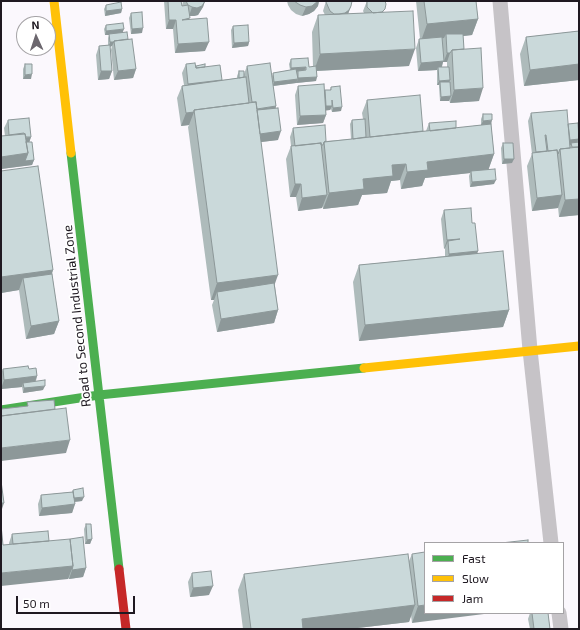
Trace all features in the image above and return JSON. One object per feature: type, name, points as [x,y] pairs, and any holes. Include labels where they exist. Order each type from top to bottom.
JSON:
[{"type":"street","name":"Road to Second Industrial Zone","points":[[54,1],[126,629]]},
{"type":"street","points":[[500,1],[530,350],[551,542]]},
{"type":"street","points":[[1,410],[99,395],[579,346]]},
{"type":"street","points":[[559,614],[561,629]]},
{"type":"building","points":[[168,1],[181,1],[182,6],[188,5],[190,18],[182,20],[207,18],[209,42],[178,44],[176,20],[169,20]]},
{"type":"building","points":[[186,1],[205,1],[202,6],[197,8],[188,5]]},
{"type":"building","points":[[294,1],[318,1],[312,6],[306,7]]},
{"type":"building","points":[[326,1],[352,1],[349,10],[345,13],[334,14],[330,11]]},
{"type":"building","points":[[367,1],[385,1],[385,9],[382,12],[373,13],[367,7]]},
{"type":"building","points":[[424,1],[476,1],[478,19],[427,24]]},
{"type":"building","points":[[121,2],[122,9],[106,11],[106,5]]},
{"type":"building","points":[[413,11],[415,49],[320,54],[318,15]]},
{"type":"building","points":[[142,12],[143,28],[132,29],[131,13]]},
{"type":"building","points":[[123,23],[124,29],[106,31],[106,25]]},
{"type":"building","points":[[248,25],[249,42],[234,43],[233,26]]},
{"type":"building","points":[[579,31],[579,64],[530,70],[526,37]]},
{"type":"building","points":[[127,32],[128,39],[110,42],[109,34]]},
{"type":"building","points":[[446,34],[463,34],[464,49],[452,50],[450,53],[447,53]]},
{"type":"building","points":[[442,37],[444,61],[421,63],[419,39]]},
{"type":"building","points":[[132,39],[136,69],[118,71],[114,41]]},
{"type":"building","points":[[110,45],[112,71],[101,71],[99,46]]},
{"type":"building","points":[[481,48],[483,88],[454,90],[452,50]]},
{"type":"building","points":[[308,58],[309,67],[316,66],[317,77],[298,78],[298,71],[306,70],[306,67],[291,68],[291,59]]},
{"type":"building","points":[[195,63],[196,68],[220,65],[222,80],[188,84],[186,64]]},
{"type":"building","points":[[270,63],[276,106],[257,109],[256,102],[252,102],[247,66]]},
{"type":"building","points":[[25,64],[32,64],[32,74],[25,75]]},
{"type":"building","points":[[205,64],[205,67],[196,68],[196,66]]},
{"type":"building","points":[[438,67],[449,67],[450,80],[439,81]]},
{"type":"building","points":[[296,69],[298,79],[274,82],[273,73]]},
{"type":"building","points":[[239,71],[244,71],[244,77],[239,78]]},
{"type":"building","points":[[246,77],[249,103],[194,110],[194,112],[186,113],[182,86]]},
{"type":"building","points":[[440,82],[450,82],[451,96],[441,97]]},
{"type":"building","points":[[324,84],[326,115],[300,116],[298,86]]},
{"type":"building","points":[[340,86],[342,107],[333,108],[332,100],[332,106],[326,106],[325,90],[331,90],[331,87]]},
{"type":"building","points":[[420,95],[423,131],[370,137],[367,100]]},
{"type":"building","points":[[256,102],[278,275],[217,283],[194,110]]},
{"type":"building","points":[[278,108],[281,131],[260,134],[257,110]]},
{"type":"building","points":[[567,110],[570,148],[560,149],[558,154],[557,150],[548,151],[545,135],[547,151],[536,152],[531,113]]},
{"type":"building","points":[[483,114],[492,114],[492,120],[483,121]]},
{"type":"building","points":[[29,118],[31,137],[26,137],[24,133],[9,135],[8,120]]},
{"type":"building","points":[[365,119],[366,137],[353,139],[352,120]]},
{"type":"building","points":[[456,121],[456,128],[430,131],[429,123]]},
{"type":"building","points":[[578,123],[579,139],[570,140],[568,124]]},
{"type":"building","points":[[491,124],[494,154],[427,162],[428,170],[407,172],[406,164],[392,165],[393,176],[363,179],[364,189],[329,193],[324,142]]},
{"type":"building","points":[[325,125],[326,141],[323,145],[321,145],[321,143],[295,146],[293,128]]},
{"type":"building","points":[[25,134],[28,153],[1,157],[1,136]]},
{"type":"building","points":[[26,142],[32,142],[34,160],[25,161],[28,153]]},
{"type":"building","points":[[579,142],[579,147],[572,147],[571,143]]},
{"type":"building","points":[[321,143],[327,195],[302,198],[301,184],[295,184],[291,146]]},
{"type":"building","points":[[503,143],[513,143],[514,159],[504,159]]},
{"type":"building","points":[[579,147],[579,199],[565,200],[560,149]]},
{"type":"building","points":[[557,150],[562,195],[537,198],[532,153]]},
{"type":"building","points":[[38,166],[53,270],[1,277],[1,171]]},
{"type":"building","points":[[495,169],[496,180],[472,182],[471,171]]},
{"type":"building","points":[[471,208],[472,223],[475,223],[478,251],[449,254],[448,241],[460,239],[447,240],[444,210]]},
{"type":"building","points":[[503,251],[509,310],[365,325],[359,265]]},
{"type":"building","points":[[52,274],[59,321],[31,326],[23,278]]},
{"type":"building","points":[[274,283],[278,310],[221,319],[217,292]]},
{"type":"building","points":[[28,366],[29,369],[36,368],[37,376],[4,380],[3,369]]},
{"type":"building","points":[[45,380],[45,386],[24,388],[23,383]]},
{"type":"building","points":[[54,400],[55,409],[1,416],[1,409],[28,406],[27,402]]},
{"type":"building","points":[[66,408],[70,440],[1,448],[1,416]]},
{"type":"building","points":[[1,481],[4,503],[1,503]]},
{"type":"building","points":[[83,488],[84,497],[74,498],[73,490]]},
{"type":"building","points":[[73,492],[75,504],[42,508],[41,495]]},
{"type":"building","points":[[86,524],[91,524],[92,539],[87,540]]},
{"type":"building","points":[[1,525],[3,545],[70,539],[73,566],[1,573]]},
{"type":"building","points":[[48,531],[49,541],[13,544],[12,534]]},
{"type":"building","points":[[83,537],[86,568],[72,570],[73,566],[70,539]]},
{"type":"building","points":[[528,540],[528,542],[510,542]]},
{"type":"building","points":[[424,552],[424,605],[418,606],[412,554]]},
{"type":"building","points":[[408,554],[415,605],[302,619],[303,629],[251,629],[244,574]]},
{"type":"building","points":[[211,571],[213,586],[193,588],[192,573]]},
{"type":"building","points":[[532,614],[548,614],[550,629],[534,629]]},
{"type":"traffic: fast","points":[[71,153],[119,569]]},
{"type":"traffic: fast","points":[[1,410],[99,395],[364,368]]},
{"type":"traffic: slow","points":[[54,1],[71,153]]},
{"type":"traffic: slow","points":[[364,368],[579,346]]},
{"type":"traffic: jam","points":[[119,569],[126,629]]}]
